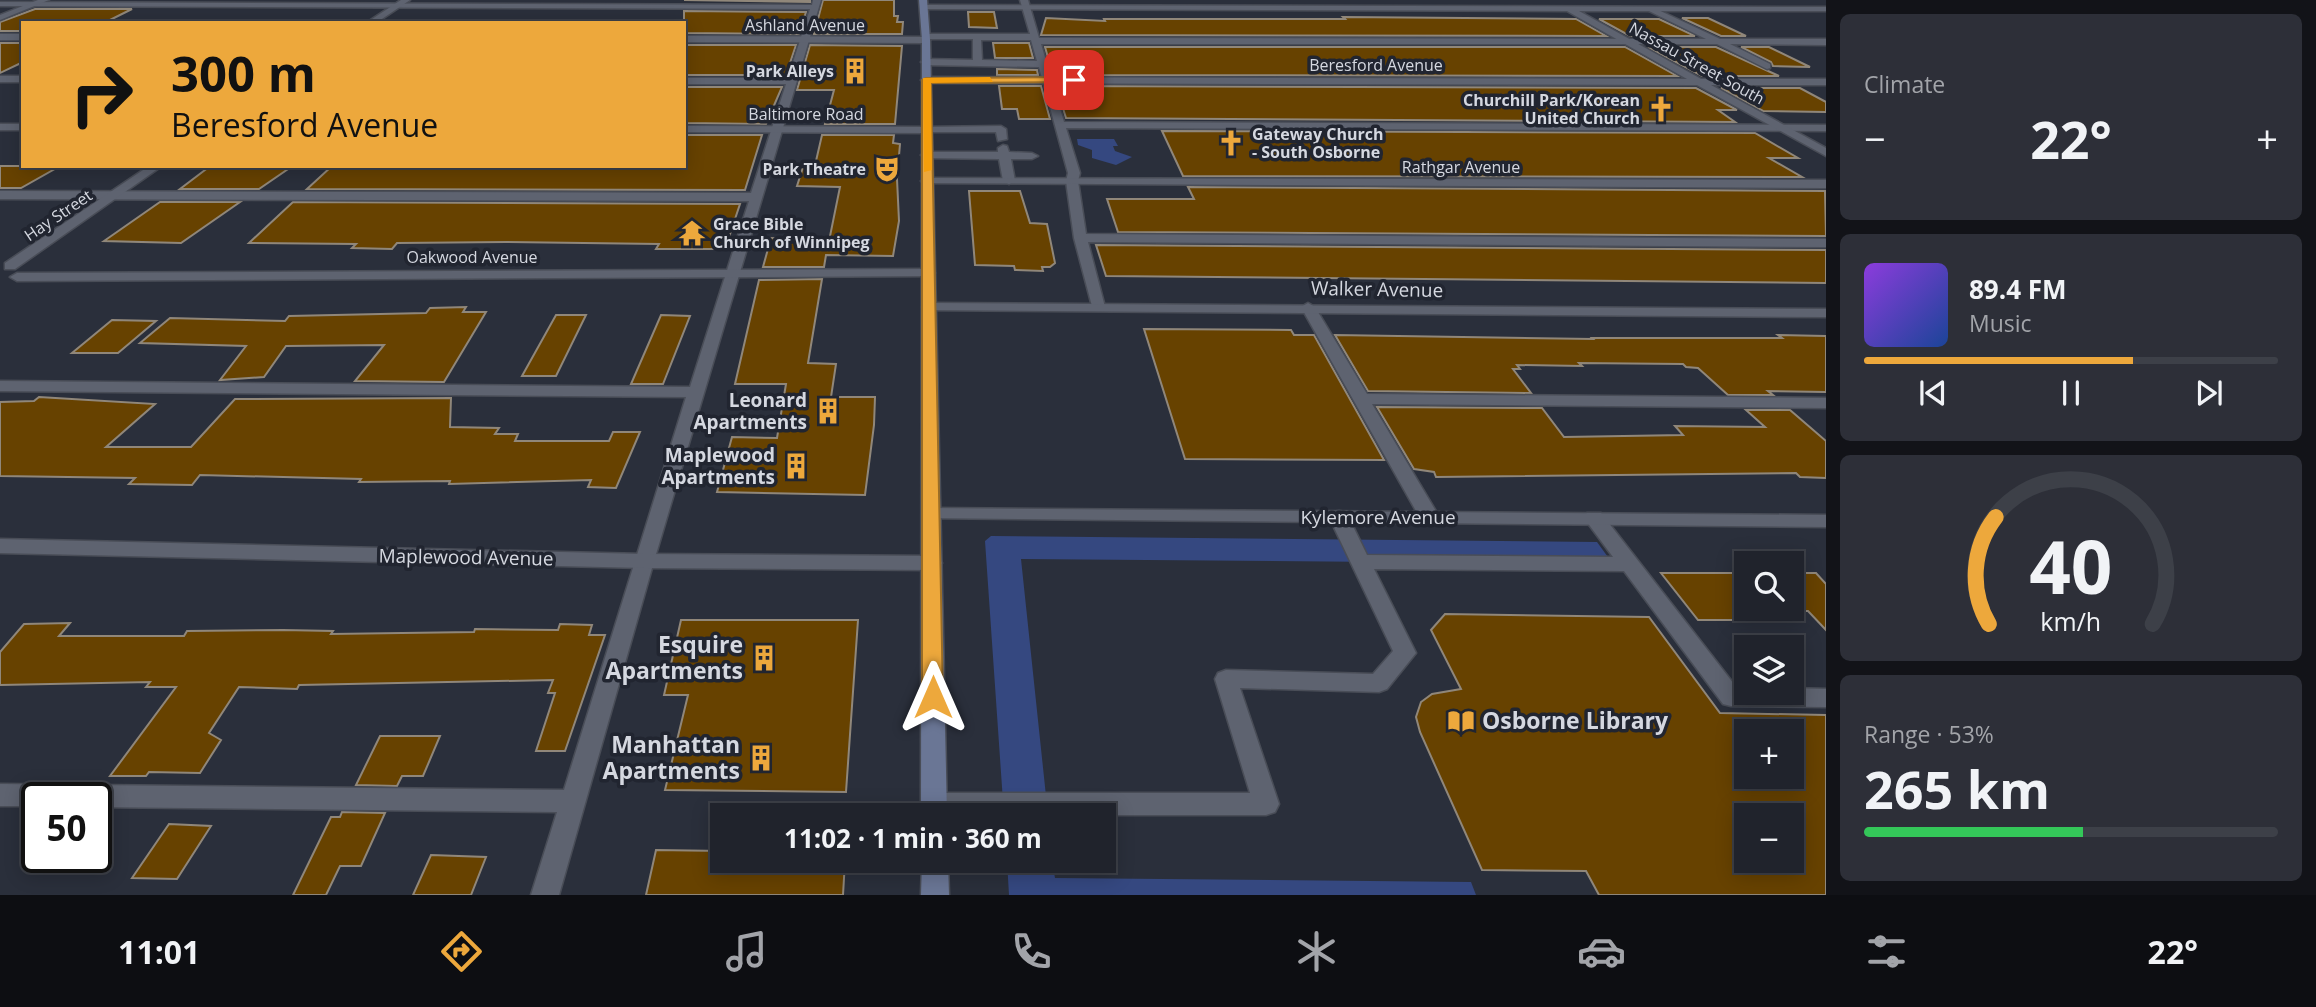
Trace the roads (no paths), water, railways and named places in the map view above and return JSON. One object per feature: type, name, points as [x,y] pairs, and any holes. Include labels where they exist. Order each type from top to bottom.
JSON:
[{"type":"main road","points":[[925,2],[934,803]]},
{"type":"main road","points":[[934,873],[935,895]]},
{"type":"street","points":[[0,18],[45,0]]},
{"type":"street","points":[[373,21],[406,0]]},
{"type":"street","name":"Nassau Street South","points":[[1553,0],[1826,153]]},
{"type":"street","points":[[925,2],[1826,9]]},
{"type":"street","points":[[0,4],[398,6],[816,3],[644,561],[545,895]]},
{"type":"street","points":[[1025,4],[1074,173],[1072,181],[1080,239],[1098,307]]},
{"type":"street","points":[[1653,9],[1767,66]]},
{"type":"street","points":[[0,37],[21,37]]},
{"type":"street","points":[[978,37],[978,63]]},
{"type":"street","name":"Ashland Avenue","points":[[686,39],[978,37],[1826,42]]},
{"type":"street","points":[[926,62],[1042,64]]},
{"type":"street","points":[[0,79],[21,79]]},
{"type":"street","name":"Beresford Avenue","points":[[926,80],[1826,82]]},
{"type":"street","points":[[686,81],[793,81]]},
{"type":"street","points":[[1060,125],[1826,128]]},
{"type":"street","points":[[0,127],[21,127]]},
{"type":"street","name":"Baltimore Road","points":[[686,129],[927,130],[974,143]]},
{"type":"street","points":[[927,155],[974,143],[1001,129],[1009,181]]},
{"type":"street","points":[[974,143],[1004,147],[1032,156]]},
{"type":"street","name":"Hay Street","points":[[8,273],[154,168]]},
{"type":"street","name":"Rathgar Avenue","points":[[928,181],[1826,184]]},
{"type":"street","points":[[0,195],[758,197]]},
{"type":"street","points":[[1080,239],[1826,243]]},
{"type":"street","name":"Oakwood Avenue","points":[[8,273],[929,273]]},
{"type":"street","name":"Walker Avenue","points":[[929,307],[1308,307],[1826,313]]},
{"type":"street","points":[[1308,307],[1430,518]]},
{"type":"street","points":[[0,386],[698,392]]},
{"type":"street","points":[[1361,399],[1826,403]]},
{"type":"street","name":"Kylemore Avenue","points":[[931,514],[1826,521]]},
{"type":"street","points":[[1116,807],[1266,804],[1226,679],[1379,683],[1405,653],[1339,517]]},
{"type":"street","points":[[1594,518],[1731,697],[1826,698]]},
{"type":"street","name":"Maplewood Avenue","points":[[0,546],[644,561],[932,563]]},
{"type":"street","points":[[1361,562],[1629,564]]},
{"type":"street","points":[[0,794],[573,801]]},
{"type":"place","name":"Park Alleys","points":[[855,71]]},
{"type":"place","name":"Churchill Park/Korean United Church","points":[[1661,109]]},
{"type":"place","name":"Gateway Church - South Osborne","points":[[1231,143]]},
{"type":"place","name":"Park Theatre","points":[[887,169]]},
{"type":"place","name":"Grace Bible Church of Winnipeg","points":[[692,233]]},
{"type":"place","name":"Leonard Apartments","points":[[828,411]]},
{"type":"place","name":"Maplewood Apartments","points":[[796,466]]},
{"type":"place","name":"Esquire Apartments","points":[[764,658]]},
{"type":"place","name":"Osborne Library","points":[[1461,721]]},
{"type":"place","name":"Manhattan Apartments","points":[[761,758]]}]
